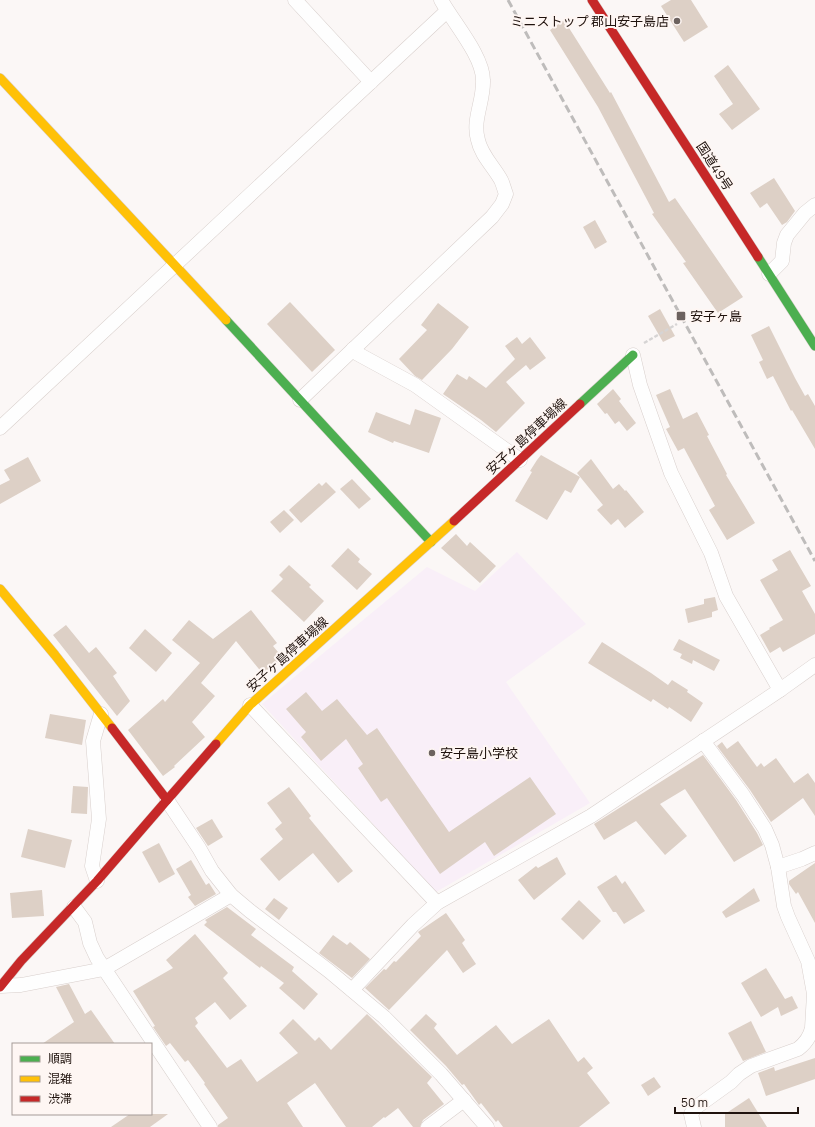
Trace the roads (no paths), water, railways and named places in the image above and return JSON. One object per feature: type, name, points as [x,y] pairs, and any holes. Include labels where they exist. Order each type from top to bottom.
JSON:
[{"type":"main road","name":"国道49号","points":[[592,0],[815,346]]},
{"type":"main road","points":[[0,78],[431,542]]},
{"type":"main road","name":"安子ヶ島停車場線","points":[[0,986],[21,961],[74,907],[250,705],[431,542],[633,355]]},
{"type":"main road","points":[[0,589],[101,714],[157,786],[166,800]]},
{"type":"street","points":[[295,0],[371,82]]},
{"type":"street","points":[[0,428],[371,82],[444,5],[470,45],[480,67],[483,78],[483,88],[476,127],[478,141],[482,151],[501,180],[506,194],[502,204],[492,217],[300,400]]},
{"type":"street","points":[[769,274],[780,265],[782,261],[784,243],[787,235],[805,213],[815,205]]},
{"type":"street","points":[[354,349],[362,356],[415,385],[520,460]]},
{"type":"street","points":[[633,355],[640,385],[671,473],[711,553],[726,596],[780,690]]},
{"type":"street","points":[[352,990],[413,924],[437,903],[591,816],[815,665]]},
{"type":"street","points":[[250,705],[437,903]]},
{"type":"street","points":[[97,881],[92,866],[99,819],[93,741],[101,714]]},
{"type":"street","points":[[694,1127],[691,1114],[695,1108],[731,1082],[739,1074],[751,1066],[798,1049],[805,1044],[811,1034],[814,994],[808,961],[784,906],[774,849],[766,829],[703,741]]},
{"type":"street","points":[[166,800],[199,848],[212,871],[232,895],[250,911],[329,971],[384,1017],[418,1050],[487,1127]]},
{"type":"street","points":[[778,867],[815,853]]},
{"type":"street","points":[[0,986],[21,985],[104,970],[232,895]]},
{"type":"street","points":[[74,907],[85,922],[90,943],[104,970],[210,1127]]},
{"type":"street","points":[[428,1127],[464,1100]]},
{"type":"railway","points":[[508,0],[815,561]]},
{"type":"place","name":"ミニストップ 郡山安子島店","points":[[677,21]]},
{"type":"place","name":"安子ヶ島","points":[[681,316]]},
{"type":"place","name":"安子島小学校","points":[[432,753]]}]
